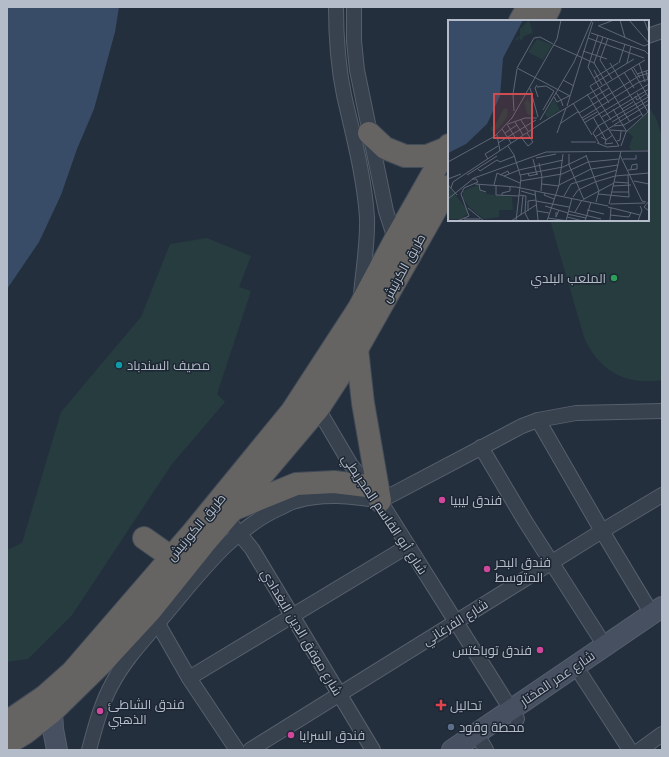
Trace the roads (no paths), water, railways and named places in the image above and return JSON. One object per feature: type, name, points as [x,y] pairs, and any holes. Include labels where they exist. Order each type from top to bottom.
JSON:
[{"type":"highway","points":[[521,20],[528,7]]},
{"type":"highway","points":[[544,20],[550,7]]},
{"type":"highway","points":[[369,133],[385,148],[405,156],[427,156],[448,146]]},
{"type":"highway","name":"طريق الكرنيش","points":[[360,308],[395,240],[448,146]]},
{"type":"highway","name":"طريق الكرنيش","points":[[357,349],[448,188]]},
{"type":"highway","name":"طريق الكورنيش","points":[[7,722],[45,696],[72,672],[171,556],[292,411],[360,308]]},
{"type":"highway","points":[[233,520],[296,484],[334,482],[373,494],[357,349]]},
{"type":"highway","name":"طريق الكورنيش","points":[[7,744],[25,733],[52,712],[102,663],[154,618],[233,520],[318,409],[357,349]]},
{"type":"highway","points":[[144,538],[171,556]]},
{"type":"main road","name":"شارع عمر المختار","points":[[480,748],[514,714],[605,646],[659,614]]},
{"type":"main road","name":"شارع عمر المختار","points":[[452,750],[582,676],[659,614]]},
{"type":"main road","points":[[52,712],[53,733],[56,750]]},
{"type":"street","points":[[336,7],[338,57],[363,187],[366,216],[367,233],[360,308]]},
{"type":"street","points":[[354,7],[354,41],[369,133],[386,211],[395,240],[406,261]]},
{"type":"street","points":[[649,36],[662,31]]},
{"type":"street","points":[[347,105],[364,99]]},
{"type":"street","name":"شارع أبو القاسم المجريطي","points":[[318,409],[351,465],[373,494],[408,546],[514,714]]},
{"type":"street","points":[[373,494],[481,447],[522,426],[538,420],[576,413],[662,411]]},
{"type":"street","points":[[538,420],[602,531],[659,614]]},
{"type":"street","points":[[481,447],[525,521],[605,646]]},
{"type":"street","name":"شارع الفرغاني","points":[[250,750],[456,621],[662,495]]},
{"type":"street","name":"شارع موفق الدين البغدادي","points":[[233,520],[252,548],[373,750]]},
{"type":"street","points":[[189,678],[408,546]]},
{"type":"street","points":[[89,750],[111,685],[121,668],[138,646],[154,618],[189,678],[237,750]]},
{"type":"street","points":[[582,676],[630,750]]},
{"type":"street","points":[[640,750],[662,734]]},
{"type":"water","points":[[7,7],[119,7],[115,32],[94,109],[77,149],[61,195],[39,242],[7,289]]},
{"type":"place","name":"الملعب البلدي","points":[[614,278]]},
{"type":"place","name":"مصيف السندباد","points":[[119,365]]},
{"type":"place","name":"فندق ليبيا","points":[[442,500]]},
{"type":"place","name":"فندق البحر المتوسط","points":[[487,569]]},
{"type":"place","name":"فندق توباكتس","points":[[540,650]]},
{"type":"place","name":"تحاليل","points":[[441,705]]},
{"type":"place","name":"فندق الشاطئ الذهبي","points":[[100,711]]},
{"type":"place","name":"محطة وقود","points":[[451,727]]},
{"type":"place","name":"فندق السرايا","points":[[291,735]]}]
